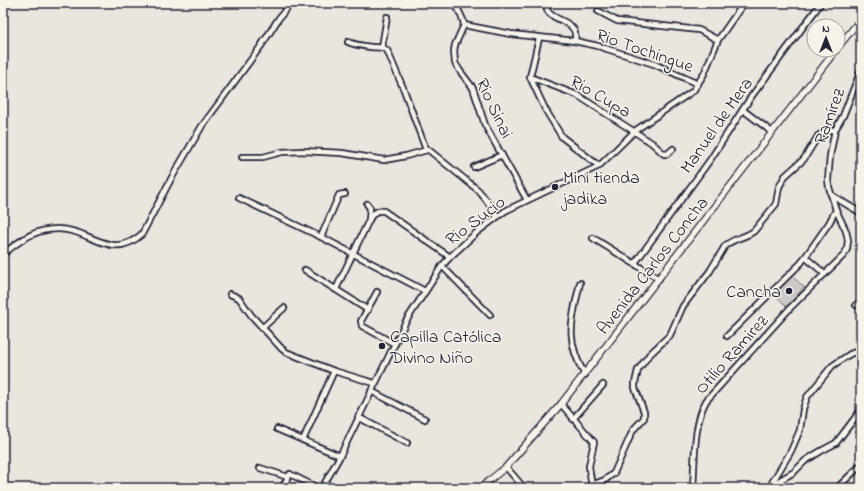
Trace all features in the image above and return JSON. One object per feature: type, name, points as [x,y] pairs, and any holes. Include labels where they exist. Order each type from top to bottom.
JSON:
[{"type":"street","points":[[3,254],[30,234],[51,230],[70,230],[118,246],[136,240],[142,234],[171,179],[202,126],[291,3]]},
{"type":"street","points":[[455,3],[464,25]]},
{"type":"street","points":[[547,3],[546,7],[549,14],[570,24],[573,28],[576,33],[575,41]]},
{"type":"street","name":"Rio Sucio","points":[[322,488],[340,456],[374,383],[406,321],[442,266],[450,257],[497,216],[599,166],[634,132],[693,91],[704,74],[718,40],[744,3]]},
{"type":"street","name":"Manuel de Mera","points":[[635,263],[710,160],[743,110],[822,3]]},
{"type":"street","points":[[598,11],[617,21],[699,30],[718,40]]},
{"type":"street","points":[[382,47],[387,17]]},
{"type":"street","points":[[846,38],[861,19]]},
{"type":"street","name":"Rio Tochingue","points":[[464,25],[539,38],[575,41],[615,51],[654,64],[698,84]]},
{"type":"street","name":"Rio Sinai","points":[[464,25],[455,45],[455,63],[474,88],[485,125],[528,200]]},
{"type":"street","points":[[539,38],[530,77],[557,130],[569,143],[599,166]]},
{"type":"street","points":[[348,42],[368,47],[382,47],[387,50],[390,54],[427,150],[478,190],[497,216]]},
{"type":"street","name":"Avenida Carlos Concha","points":[[480,488],[506,467],[585,375],[830,58]]},
{"type":"street","name":"Ramírez","points":[[831,195],[828,180],[830,156],[835,130],[843,116],[861,70]]},
{"type":"street","name":"Rio Cupa","points":[[530,77],[577,95],[652,143],[664,154],[667,154],[673,149]]},
{"type":"street","points":[[743,110],[772,132]]},
{"type":"street","points":[[561,404],[594,442],[588,466],[591,486],[605,480],[614,473],[633,430],[644,418],[644,412],[635,388],[638,370],[649,355],[670,335],[683,306],[710,271],[728,242],[750,234],[754,231],[776,204],[779,188],[785,176],[804,159],[818,136],[828,130],[835,130]]},
{"type":"street","points":[[242,157],[263,157],[282,152],[303,151],[342,153],[384,160],[427,150]]},
{"type":"street","points":[[474,167],[502,155]]},
{"type":"street","points":[[321,237],[338,196],[345,194]]},
{"type":"street","points":[[831,195],[861,213]]},
{"type":"street","name":"Otilio Ramirez","points":[[694,488],[697,431],[702,409],[706,402],[792,307],[844,255],[848,249],[846,231],[831,195]]},
{"type":"street","points":[[239,198],[321,237],[425,291]]},
{"type":"street","points":[[367,204],[370,208],[369,220]]},
{"type":"street","points":[[336,289],[369,220],[375,212],[379,210],[384,211],[450,257]]},
{"type":"street","points":[[727,336],[786,279],[804,257],[836,210]]},
{"type":"street","points":[[593,238],[659,279]]},
{"type":"street","points":[[804,257],[825,274]]},
{"type":"street","points":[[442,266],[490,316]]},
{"type":"street","points":[[305,270],[368,310]]},
{"type":"street","points":[[580,283],[571,327],[571,338],[579,365],[585,375]]},
{"type":"street","points":[[377,292],[361,321],[362,326],[394,344]]},
{"type":"street","points":[[230,294],[239,298],[262,328],[286,352],[334,371],[374,383]]},
{"type":"street","points":[[856,305],[861,302]]},
{"type":"street","points":[[262,328],[284,308]]},
{"type":"street","points":[[768,487],[791,451],[800,430],[803,409],[807,397],[832,366],[850,354],[861,350]]},
{"type":"street","points":[[303,440],[334,371]]},
{"type":"street","points":[[573,419],[603,385]]},
{"type":"street","points":[[371,391],[424,419]]},
{"type":"street","points":[[768,487],[794,472],[805,461],[821,451],[832,447],[861,410]]},
{"type":"street","points":[[358,417],[407,443]]},
{"type":"street","points":[[277,429],[340,456]]},
{"type":"street","points":[[837,488],[861,465]]},
{"type":"street","points":[[506,467],[524,488]]},
{"type":"street","points":[[260,468],[288,477]]},
{"type":"street","points":[[282,488],[289,475],[292,474],[318,488]]},
{"type":"shaded area","name":"Cancha","points":[[792,276],[804,287],[787,307],[774,294]]},
{"type":"place","name":"Mini tienda jadika","points":[[555,187]]},
{"type":"place","name":"Cancha","points":[[789,291]]},
{"type":"place","name":"Capilla Católica Divino Niño","points":[[382,346]]}]
